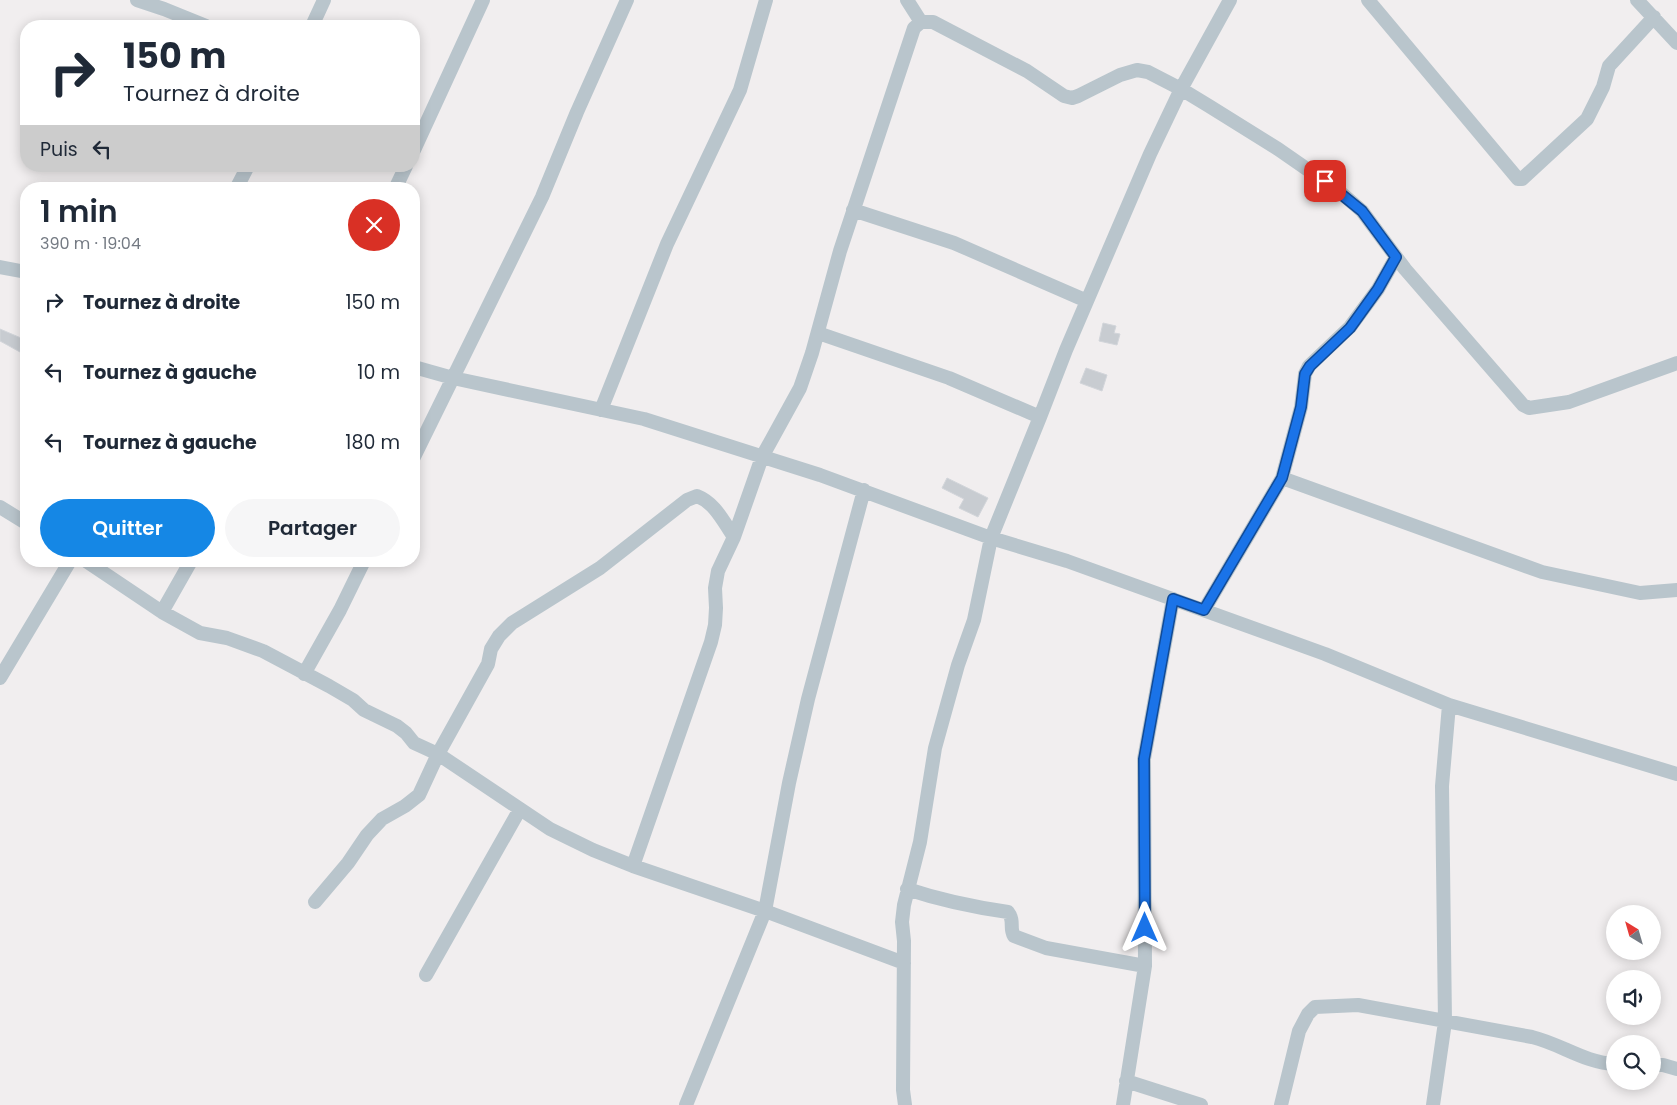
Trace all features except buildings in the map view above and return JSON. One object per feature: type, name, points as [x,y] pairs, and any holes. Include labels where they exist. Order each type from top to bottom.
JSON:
[{"type":"street","points":[[137,0],[191,20]]},
{"type":"street","points":[[315,20],[324,0]]},
{"type":"street","points":[[420,137],[483,0]]},
{"type":"street","points":[[420,444],[542,197],[577,112],[627,0]]},
{"type":"street","points":[[601,410],[667,244],[740,90],[766,0]]},
{"type":"street","points":[[908,0],[921,22]]},
{"type":"street","points":[[905,1105],[903,1090],[904,963],[902,922],[907,889],[920,842],[935,748],[958,665],[974,620],[991,538],[1066,350],[1150,154],[1181,89],[1230,0]]},
{"type":"street","points":[[1368,0],[1518,179],[1522,179],[1588,119],[1603,87],[1609,66],[1654,18]]},
{"type":"street","points":[[1637,0],[1677,43]]},
{"type":"street","points":[[633,866],[711,642],[715,625],[715,588],[718,571],[734,537],[762,457],[800,388],[818,333],[853,210],[914,28],[921,22],[933,22],[950,30],[1027,71],[1064,96],[1072,98],[1120,75],[1137,70],[1148,72],[1181,89],[1278,149],[1340,192],[1362,211],[1396,257],[1523,405],[1529,408],[1569,402],[1677,364]]},
{"type":"street","points":[[853,210],[954,243],[1087,301]]},
{"type":"street","points":[[1204,610],[1282,478],[1301,407],[1305,374],[1310,366],[1350,328],[1378,289],[1396,257]]},
{"type":"street","points":[[0,267],[20,271]]},
{"type":"street","points":[[818,333],[949,378],[1040,417]]},
{"type":"street","points":[[420,369],[453,378],[644,419],[820,475],[991,538],[1067,561],[1325,654],[1449,704],[1677,774]]},
{"type":"street","points":[[1282,478],[1542,572],[1640,593],[1677,590]]},
{"type":"street","points":[[686,1105],[764,911],[789,783],[808,699],[864,490]]},
{"type":"street","points":[[315,902],[348,863],[367,835],[382,819],[405,806],[418,795],[438,754],[488,664],[491,649],[499,636],[512,622],[600,568],[687,500],[697,496],[706,500],[715,508],[734,537]]},
{"type":"street","points":[[0,507],[20,519]]},
{"type":"street","points":[[0,678],[66,567]]},
{"type":"street","points":[[95,567],[162,612],[200,633],[228,638],[263,651],[353,700],[364,710],[397,726],[414,742],[438,754],[550,829],[633,866],[764,911],[904,963]]},
{"type":"street","points":[[162,612],[188,567]]},
{"type":"street","points":[[304,674],[340,610],[361,567]]},
{"type":"street","points":[[1123,1105],[1145,966],[1144,759],[1173,599]]},
{"type":"street","points":[[1433,1105],[1445,1022],[1442,786],[1449,704]]},
{"type":"street","points":[[426,975],[520,809]]},
{"type":"street","points":[[907,889],[937,899],[1008,912],[1012,919],[1012,934],[1014,936],[1046,948],[1145,966]]},
{"type":"street","points":[[1281,1105],[1299,1031],[1308,1014],[1315,1007],[1358,1005],[1532,1037],[1589,1060],[1606,1064]]},
{"type":"street","points":[[1661,1065],[1677,1068]]},
{"type":"street","points":[[1126,1081],[1201,1105]]},
{"type":"route","points":[[1145,928],[1144,759],[1173,599],[1204,610],[1282,478],[1301,407],[1305,374],[1310,366],[1350,328],[1378,289],[1396,257],[1362,211],[1325,181]]}]
